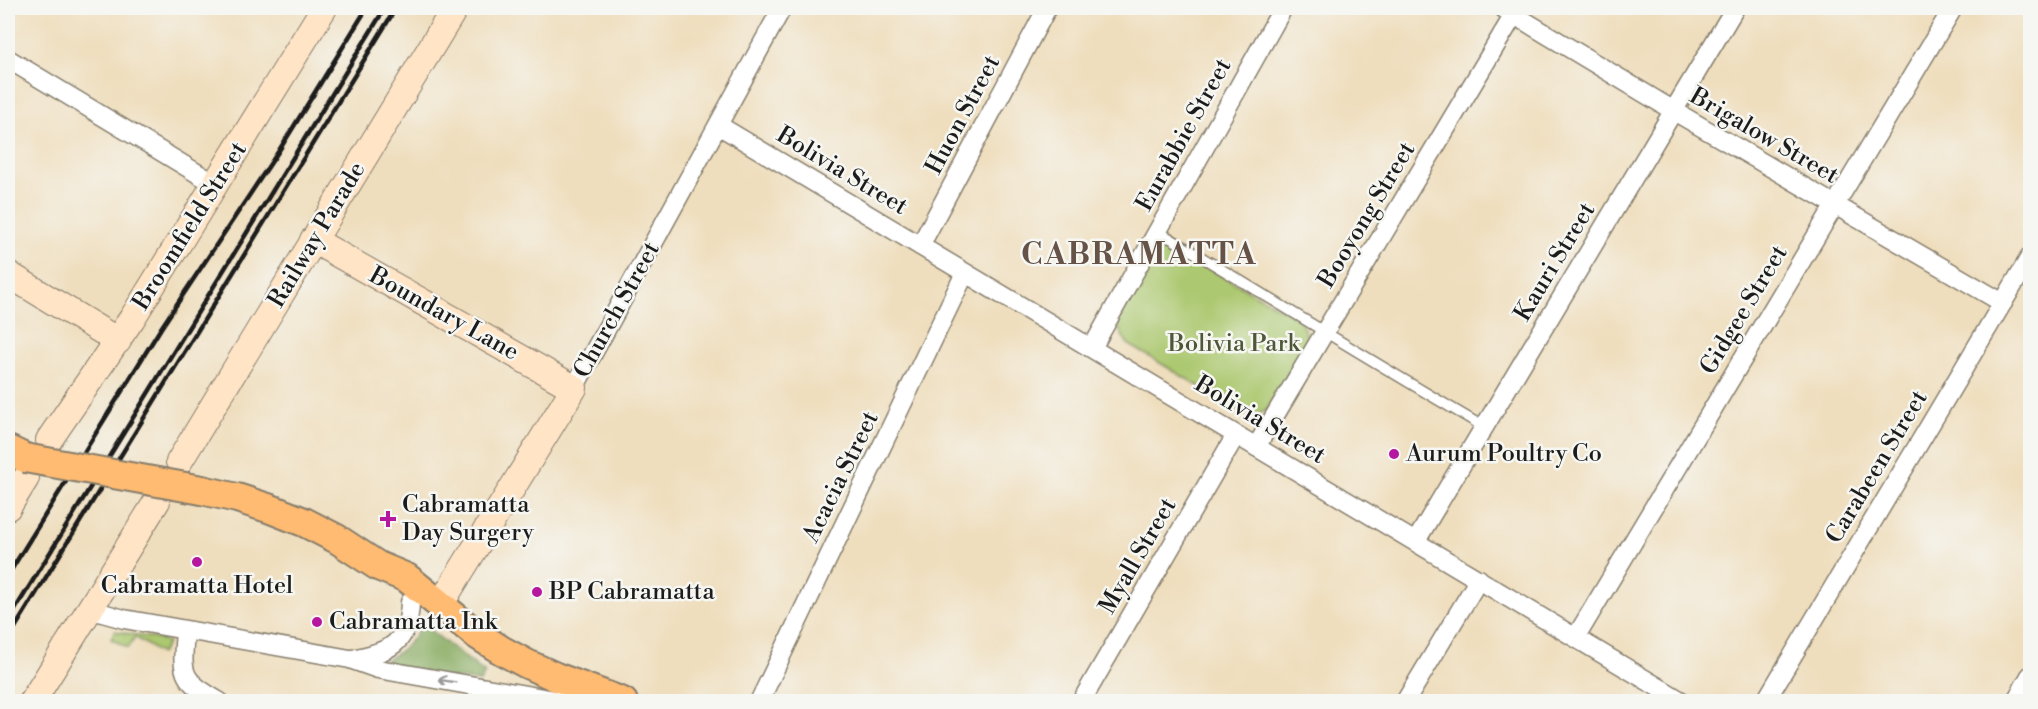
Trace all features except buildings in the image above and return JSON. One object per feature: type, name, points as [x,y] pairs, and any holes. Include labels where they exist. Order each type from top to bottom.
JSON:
[{"type":"main road","name":"Broomfield Street","points":[[50,440],[118,341],[324,8]]},
{"type":"main road","name":"Railway Parade","points":[[179,462],[455,8]]},
{"type":"main road","name":"Boundary Lane","points":[[314,240],[574,388]]},
{"type":"main road","points":[[8,274],[118,341]]},
{"type":"main road","name":"Church Street","points":[[440,605],[574,388]]},
{"type":"main road","points":[[8,507],[17,461],[202,490],[271,508],[304,522],[337,539],[378,566],[407,578],[476,634],[527,664],[580,687],[623,702]]},
{"type":"main road","points":[[32,702],[157,501]]},
{"type":"main road","points":[[378,566],[398,592],[472,651],[508,673],[577,702]]},
{"type":"street","name":"Church Street","points":[[574,388],[782,8]]},
{"type":"street","name":"Huon Street","points":[[920,246],[1047,8]]},
{"type":"street","name":"Eurabbie Street","points":[[1092,348],[1283,8]]},
{"type":"street","name":"Kauri Street","points":[[1416,541],[1735,8]]},
{"type":"street","name":"Gidgee Street","points":[[1576,638],[1953,8]]},
{"type":"street","name":"Brigalow Street","points":[[1512,10],[1674,111],[2003,303]]},
{"type":"street","name":"Booyong Street","points":[[1256,447],[1512,10]]},
{"type":"street","points":[[8,59],[215,184]]},
{"type":"street","name":"Bolivia Street","points":[[718,125],[1683,702]]},
{"type":"street","name":"Carabeen Street","points":[[1765,702],[2031,257]]},
{"type":"street","name":"Acacia Street","points":[[759,702],[965,273]]},
{"type":"street","name":"Myall Street","points":[[1081,702],[1236,435]]},
{"type":"street","points":[[1405,702],[1479,579]]},
{"type":"street","points":[[350,659],[378,654],[396,644],[408,625],[410,602]]},
{"type":"street","points":[[88,609],[124,619],[350,659],[378,669],[566,702]]},
{"type":"street","points":[[185,630],[183,663],[185,675],[199,689],[220,702]]},
{"type":"street","points":[[2015,702],[2031,676]]},
{"type":"lane","points":[[1158,231],[1282,305],[1324,333],[1484,427]]},
{"type":"green space","name":"Bolivia Park","points":[[1165,248],[1177,250],[1299,319],[1306,333],[1307,343],[1266,411],[1254,415],[1244,413],[1128,344],[1121,334],[1117,322],[1156,255]]},
{"type":"green space","points":[[426,627],[485,673],[480,682],[386,667],[385,661],[405,647],[419,628]]},
{"type":"green space","points":[[115,631],[164,640],[168,643],[161,654],[135,637],[128,648],[111,639]]},
{"type":"railway","points":[[8,575],[161,328],[278,152],[367,8]]},
{"type":"railway","points":[[8,621],[385,8]]},
{"type":"railway","points":[[8,639],[396,8]]},
{"type":"place","name":"Aurum Poultry Co","points":[[1394,454]]},
{"type":"place","name":"Cabramatta Day Surgery","points":[[388,519]]},
{"type":"place","name":"Cabramatta Hotel","points":[[197,562]]},
{"type":"place","name":"BP Cabramatta","points":[[537,592]]},
{"type":"place","name":"Cabramatta Ink","points":[[317,622]]},
{"type":"district","name":"CABRAMATTA","points":[[1139,255]]}]
